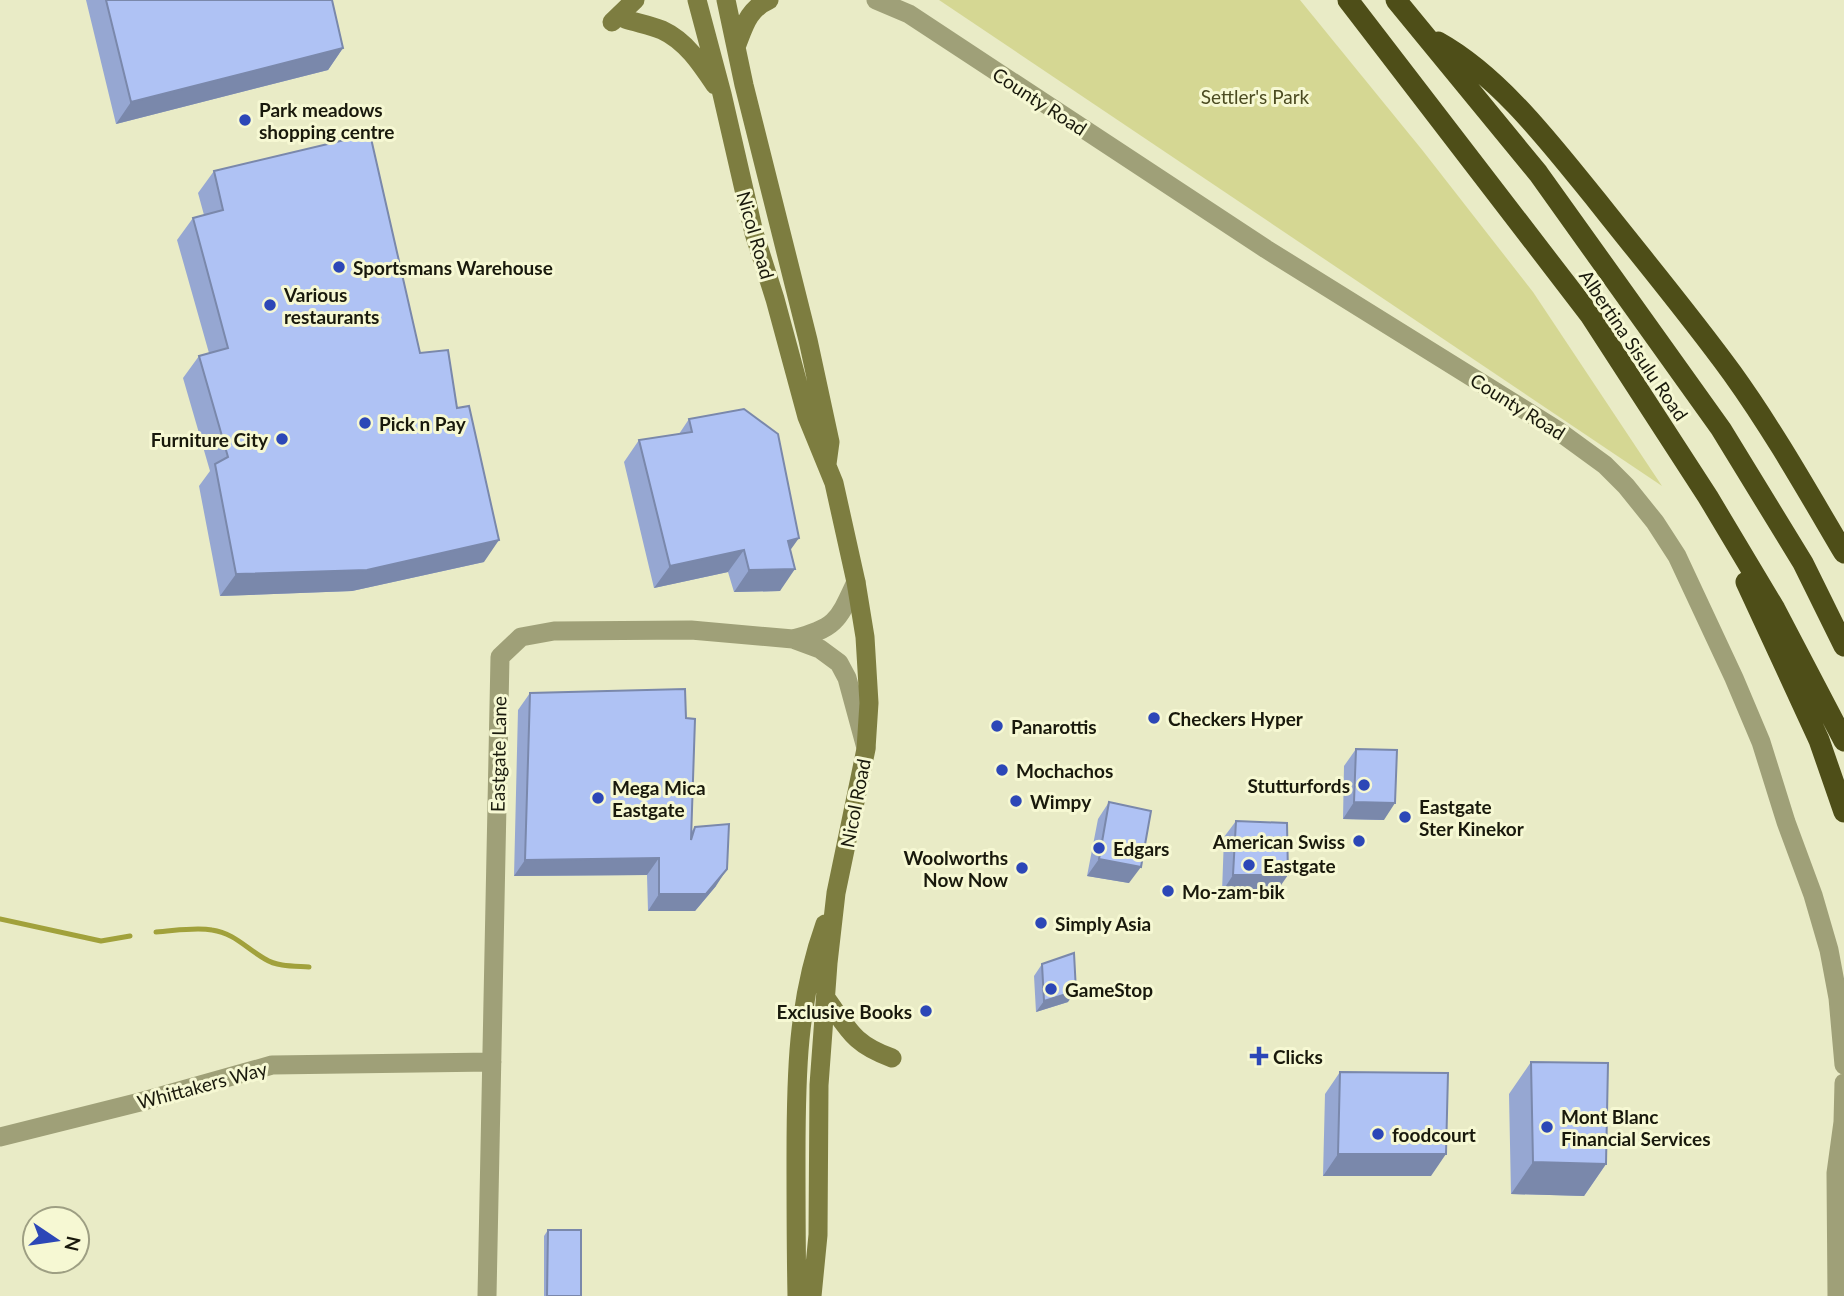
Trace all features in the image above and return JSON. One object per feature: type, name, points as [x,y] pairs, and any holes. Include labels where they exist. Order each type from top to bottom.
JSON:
[{"type":"highway","name":"Albertina Sisulu Road","points":[[1348,0],[1590,315],[1708,497],[1775,609],[1844,741]]},
{"type":"highway","name":"Albertina Sisulu Road","points":[[1396,0],[1538,173],[1721,429],[1803,563],[1844,646]]},
{"type":"highway","points":[[1427,36],[1476,67],[1586,187],[1732,374],[1781,446],[1844,553]]},
{"type":"highway","points":[[1708,497],[1819,740],[1844,812]]},
{"type":"main road","points":[[635,0],[619,21],[663,30],[688,48],[722,94]]},
{"type":"main road","name":"Nicol Road","points":[[697,0],[754,233],[807,417],[827,465],[862,609],[869,703],[866,749],[836,893],[819,1085],[818,1235],[812,1296]]},
{"type":"main road","name":"Nicol Road","points":[[726,0],[766,178],[808,340],[830,442],[827,465]]},
{"type":"main road","points":[[736,47],[749,15],[769,0]]},
{"type":"main road","name":"Nicol Road","points":[[797,1296],[796,1083],[800,1033],[804,995],[815,951],[836,893]]},
{"type":"main road","points":[[826,998],[860,1044],[892,1058]]},
{"type":"street","name":"County Road","points":[[876,0],[908,14],[1266,249],[1557,430],[1605,465],[1626,486],[1677,556],[1761,742],[1829,950],[1838,998],[1844,1065]]},
{"type":"street","points":[[793,639],[827,629],[845,606],[856,582]]},
{"type":"street","name":"Eastgate Lane","points":[[487,1296],[500,657],[522,637],[554,631],[691,630],[793,639],[820,649],[839,663],[847,678],[866,749]]},
{"type":"street","name":"Whittakers Way","points":[[0,1136],[140,1102],[272,1065],[492,1062]]},
{"type":"street","points":[[1838,1296],[1836,1173],[1843,1125],[1844,1083]]},
{"type":"green space","name":"Settler's Park","points":[[939,0],[1300,0],[1533,292],[1662,486]]},
{"type":"building","points":[[106,0],[332,0],[343,48],[131,102]]},
{"type":"building","points":[[370,134],[420,353],[448,350],[457,408],[469,406],[499,540],[367,570],[236,574],[215,464],[228,457],[199,356],[228,348],[193,218],[223,210],[214,171]]},
{"type":"building","points":[[744,409],[778,434],[799,538],[788,541],[795,569],[749,570],[744,550],[670,566],[639,440],[692,432],[689,419]]},
{"type":"building","name":"Mega Mica Eastgate","points":[[685,689],[686,718],[695,719],[691,840],[695,827],[729,824],[727,869],[706,894],[659,894],[659,858],[525,860],[530,693]]},
{"type":"building","points":[[1356,749],[1397,750],[1395,803],[1354,802]]},
{"type":"building","points":[[1109,802],[1151,811],[1141,867],[1099,859]]},
{"type":"building","points":[[1236,821],[1287,823],[1288,875],[1233,875]]},
{"type":"building","points":[[1074,953],[1076,991],[1044,1001],[1042,964]]},
{"type":"building","points":[[1531,1062],[1608,1063],[1606,1164],[1533,1162]]},
{"type":"building","name":"foodcourt","points":[[1340,1072],[1448,1073],[1446,1154],[1338,1154]]},
{"type":"building","points":[[548,1230],[581,1230],[581,1296],[547,1296]]},
{"type":"waterway","points":[[0,919],[101,941],[130,936]]},
{"type":"waterway","points":[[156,932],[212,930],[234,938],[270,962],[309,967]]},
{"type":"place","name":"Park meadows shopping centre","points":[[245,120]]},
{"type":"place","name":"Sportsmans Warehouse","points":[[339,267]]},
{"type":"place","name":"Various restaurants","points":[[270,305]]},
{"type":"place","name":"Pick n Pay","points":[[365,423]]},
{"type":"place","name":"Furniture City","points":[[282,439]]},
{"type":"place","name":"Checkers Hyper","points":[[1154,718]]},
{"type":"place","name":"Panarottis","points":[[997,726]]},
{"type":"place","name":"Mochachos","points":[[1002,770]]},
{"type":"place","name":"Stutturfords","points":[[1364,785]]},
{"type":"place","name":"Mega Mica Eastgate","points":[[598,798]]},
{"type":"place","name":"Wimpy","points":[[1016,801]]},
{"type":"place","name":"Eastgate Ster Kinekor","points":[[1405,817]]},
{"type":"place","name":"American Swiss","points":[[1359,841]]},
{"type":"place","name":"Edgars","points":[[1099,848]]},
{"type":"place","name":"Eastgate","points":[[1249,865]]},
{"type":"place","name":"Woolworths Now Now","points":[[1022,868]]},
{"type":"place","name":"Mo-zam-bik","points":[[1168,891]]},
{"type":"place","name":"Simply Asia","points":[[1041,923]]},
{"type":"place","name":"GameStop","points":[[1051,989]]},
{"type":"place","name":"Exclusive Books","points":[[926,1011]]},
{"type":"place","name":"Clicks","points":[[1259,1056]]},
{"type":"place","name":"Mont Blanc Financial Services","points":[[1547,1127]]},
{"type":"place","name":"foodcourt","points":[[1378,1134]]}]
